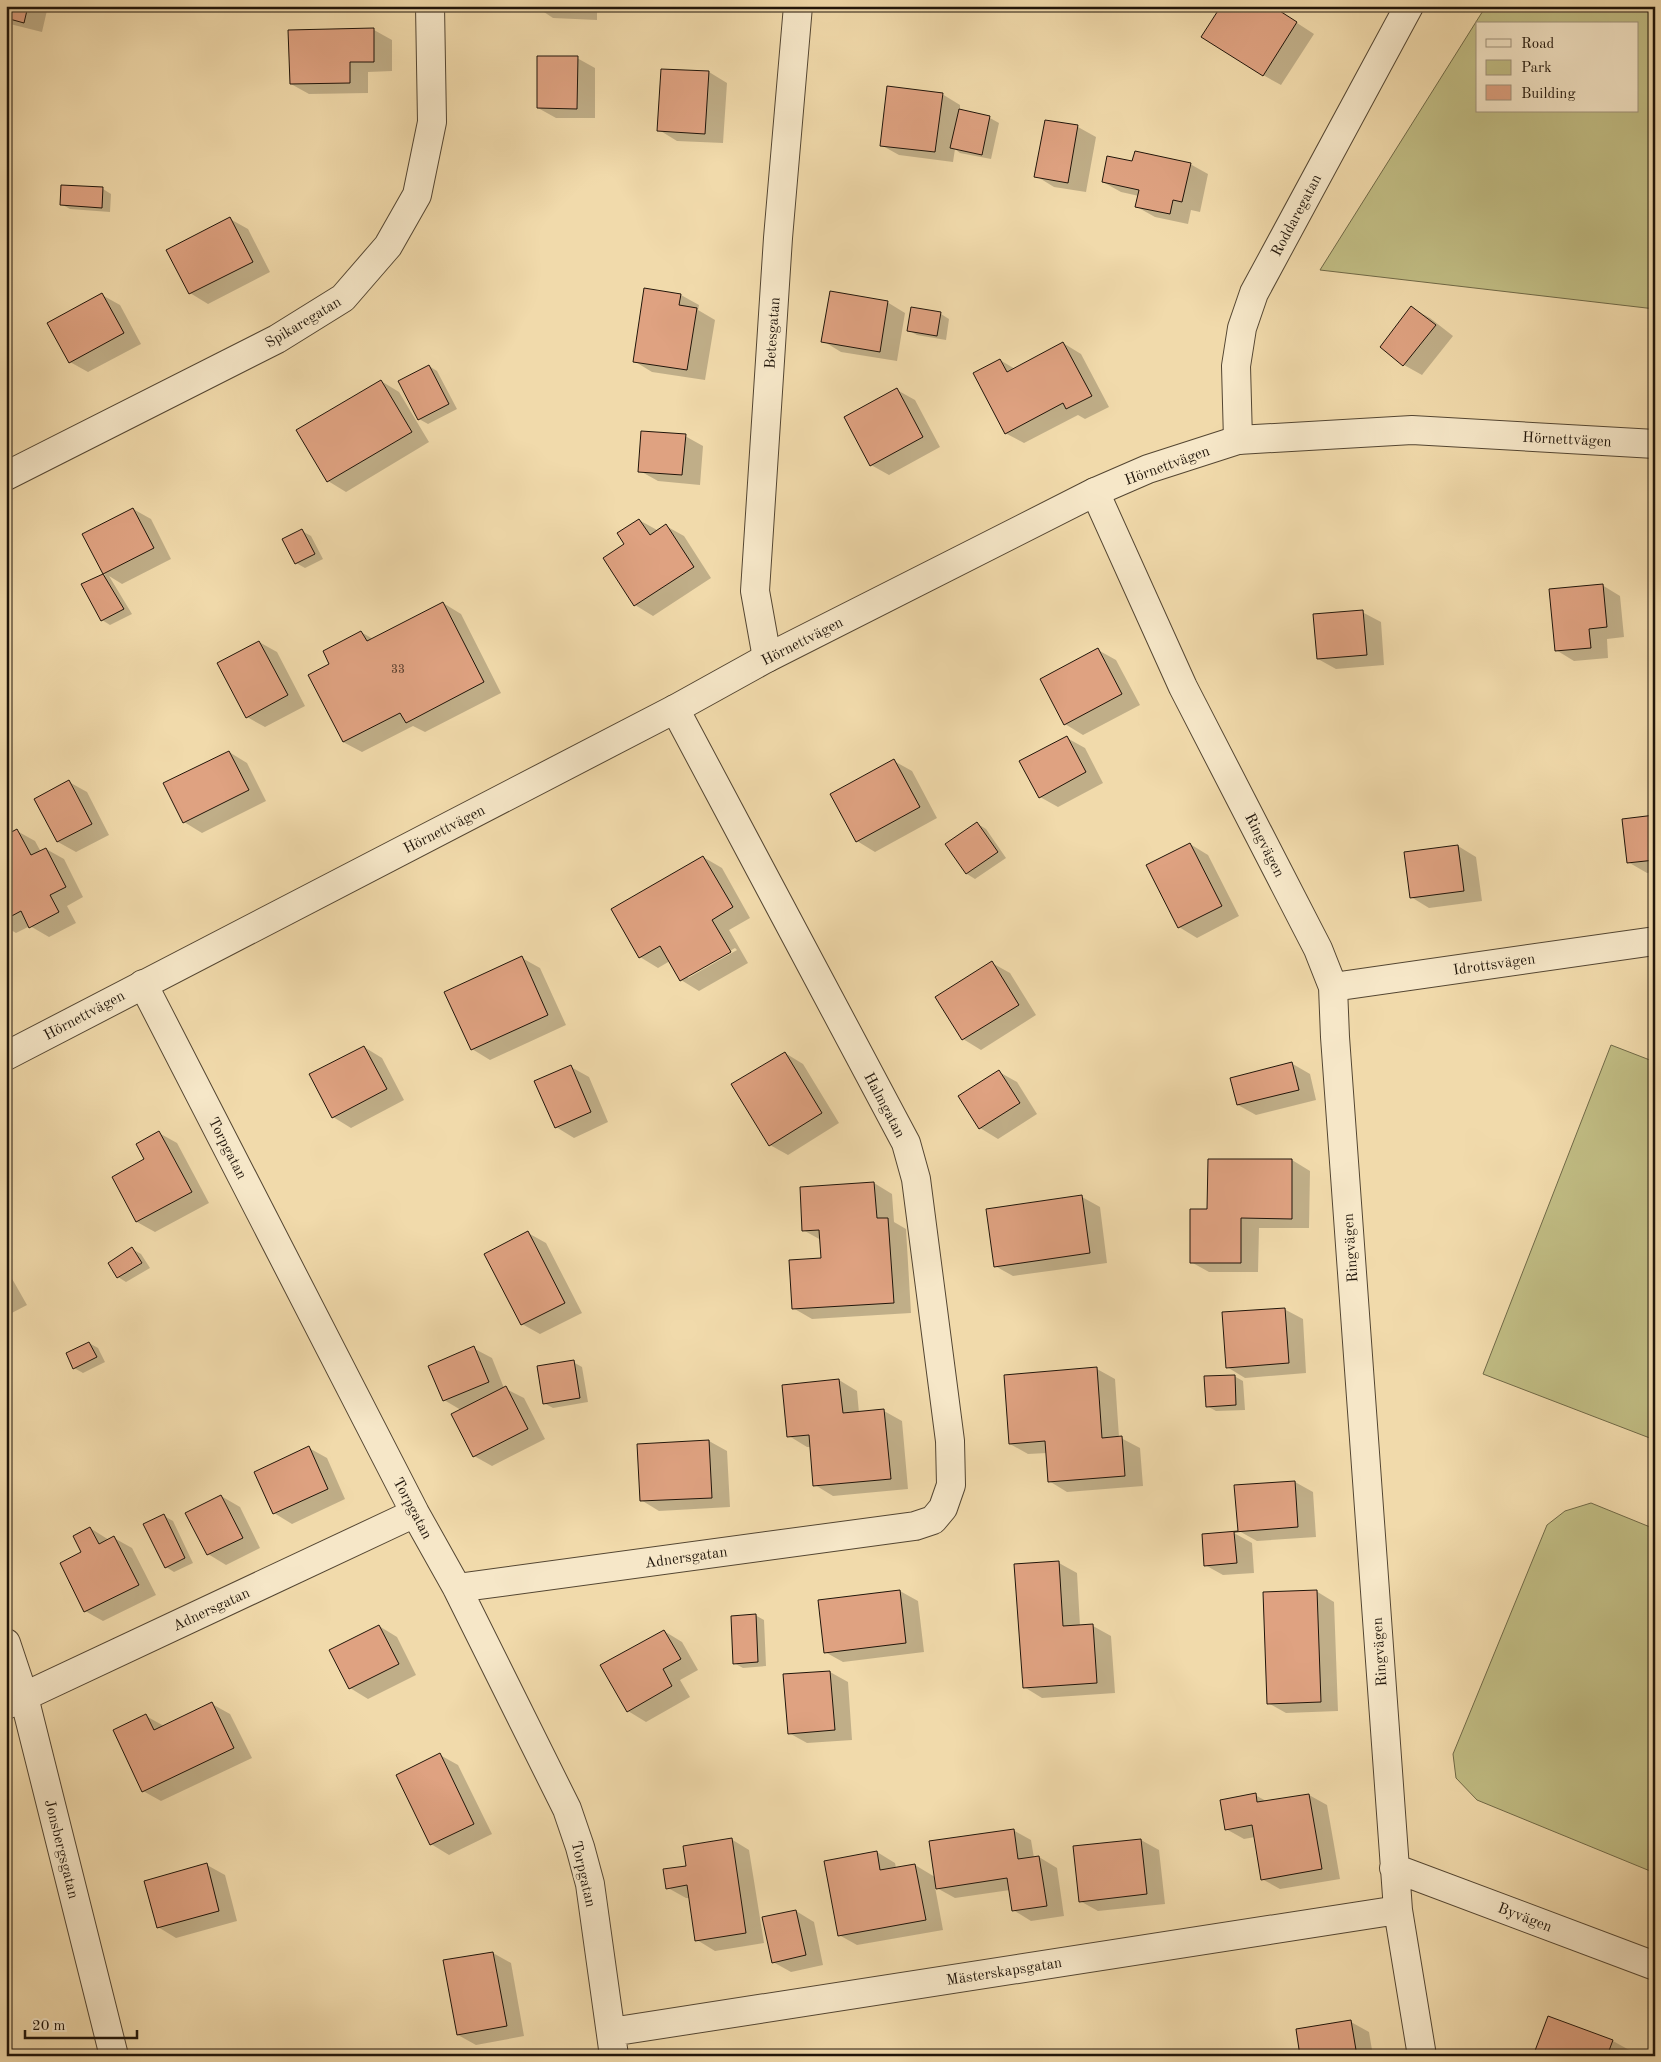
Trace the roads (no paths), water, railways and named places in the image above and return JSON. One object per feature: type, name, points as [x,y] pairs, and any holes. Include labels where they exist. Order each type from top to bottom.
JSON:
[{"type":"street","name":"Spikaregatan","points":[[6,476],[277,339],[343,298],[388,246],[417,195],[432,122],[430,6]]},
{"type":"street","name":"Betesgatan","points":[[767,658],[755,591],[778,238],[798,6]]},
{"type":"street","name":"Roddaregatan","points":[[1238,440],[1236,366],[1242,328],[1254,293],[1409,6]]},
{"type":"street","name":"Hörnettvägen","points":[[6,1056],[675,709],[767,658],[1095,492],[1148,469],[1238,440],[1412,430],[1655,444]]},
{"type":"street","name":"Ringvägen","points":[[1095,492],[1183,687],[1318,949],[1333,987],[1394,1868],[1398,1910],[1422,2056]]},
{"type":"street","name":"Halmgatan","points":[[675,709],[906,1143],[916,1179],[951,1458],[951,1484],[943,1508],[933,1520],[915,1526]]},
{"type":"street","name":"Idrottsvägen","points":[[1333,987],[1655,941]]},
{"type":"street","name":"Torpgatan","points":[[143,984],[415,1513],[458,1588],[567,1809],[590,1884],[613,2044]]},
{"type":"street","name":"Adnersgatan","points":[[15,1701],[415,1513]]},
{"type":"street","name":"Adnersgatan","points":[[458,1588],[915,1526]]},
{"type":"street","name":"Jonsbergsgatan","points":[[6,1643],[15,1701],[114,2056]]},
{"type":"street","name":"Byvägen","points":[[1394,1868],[1655,1966]]},
{"type":"street","name":"Mästerskapsgatan","points":[[613,2044],[1398,1910]]}]
